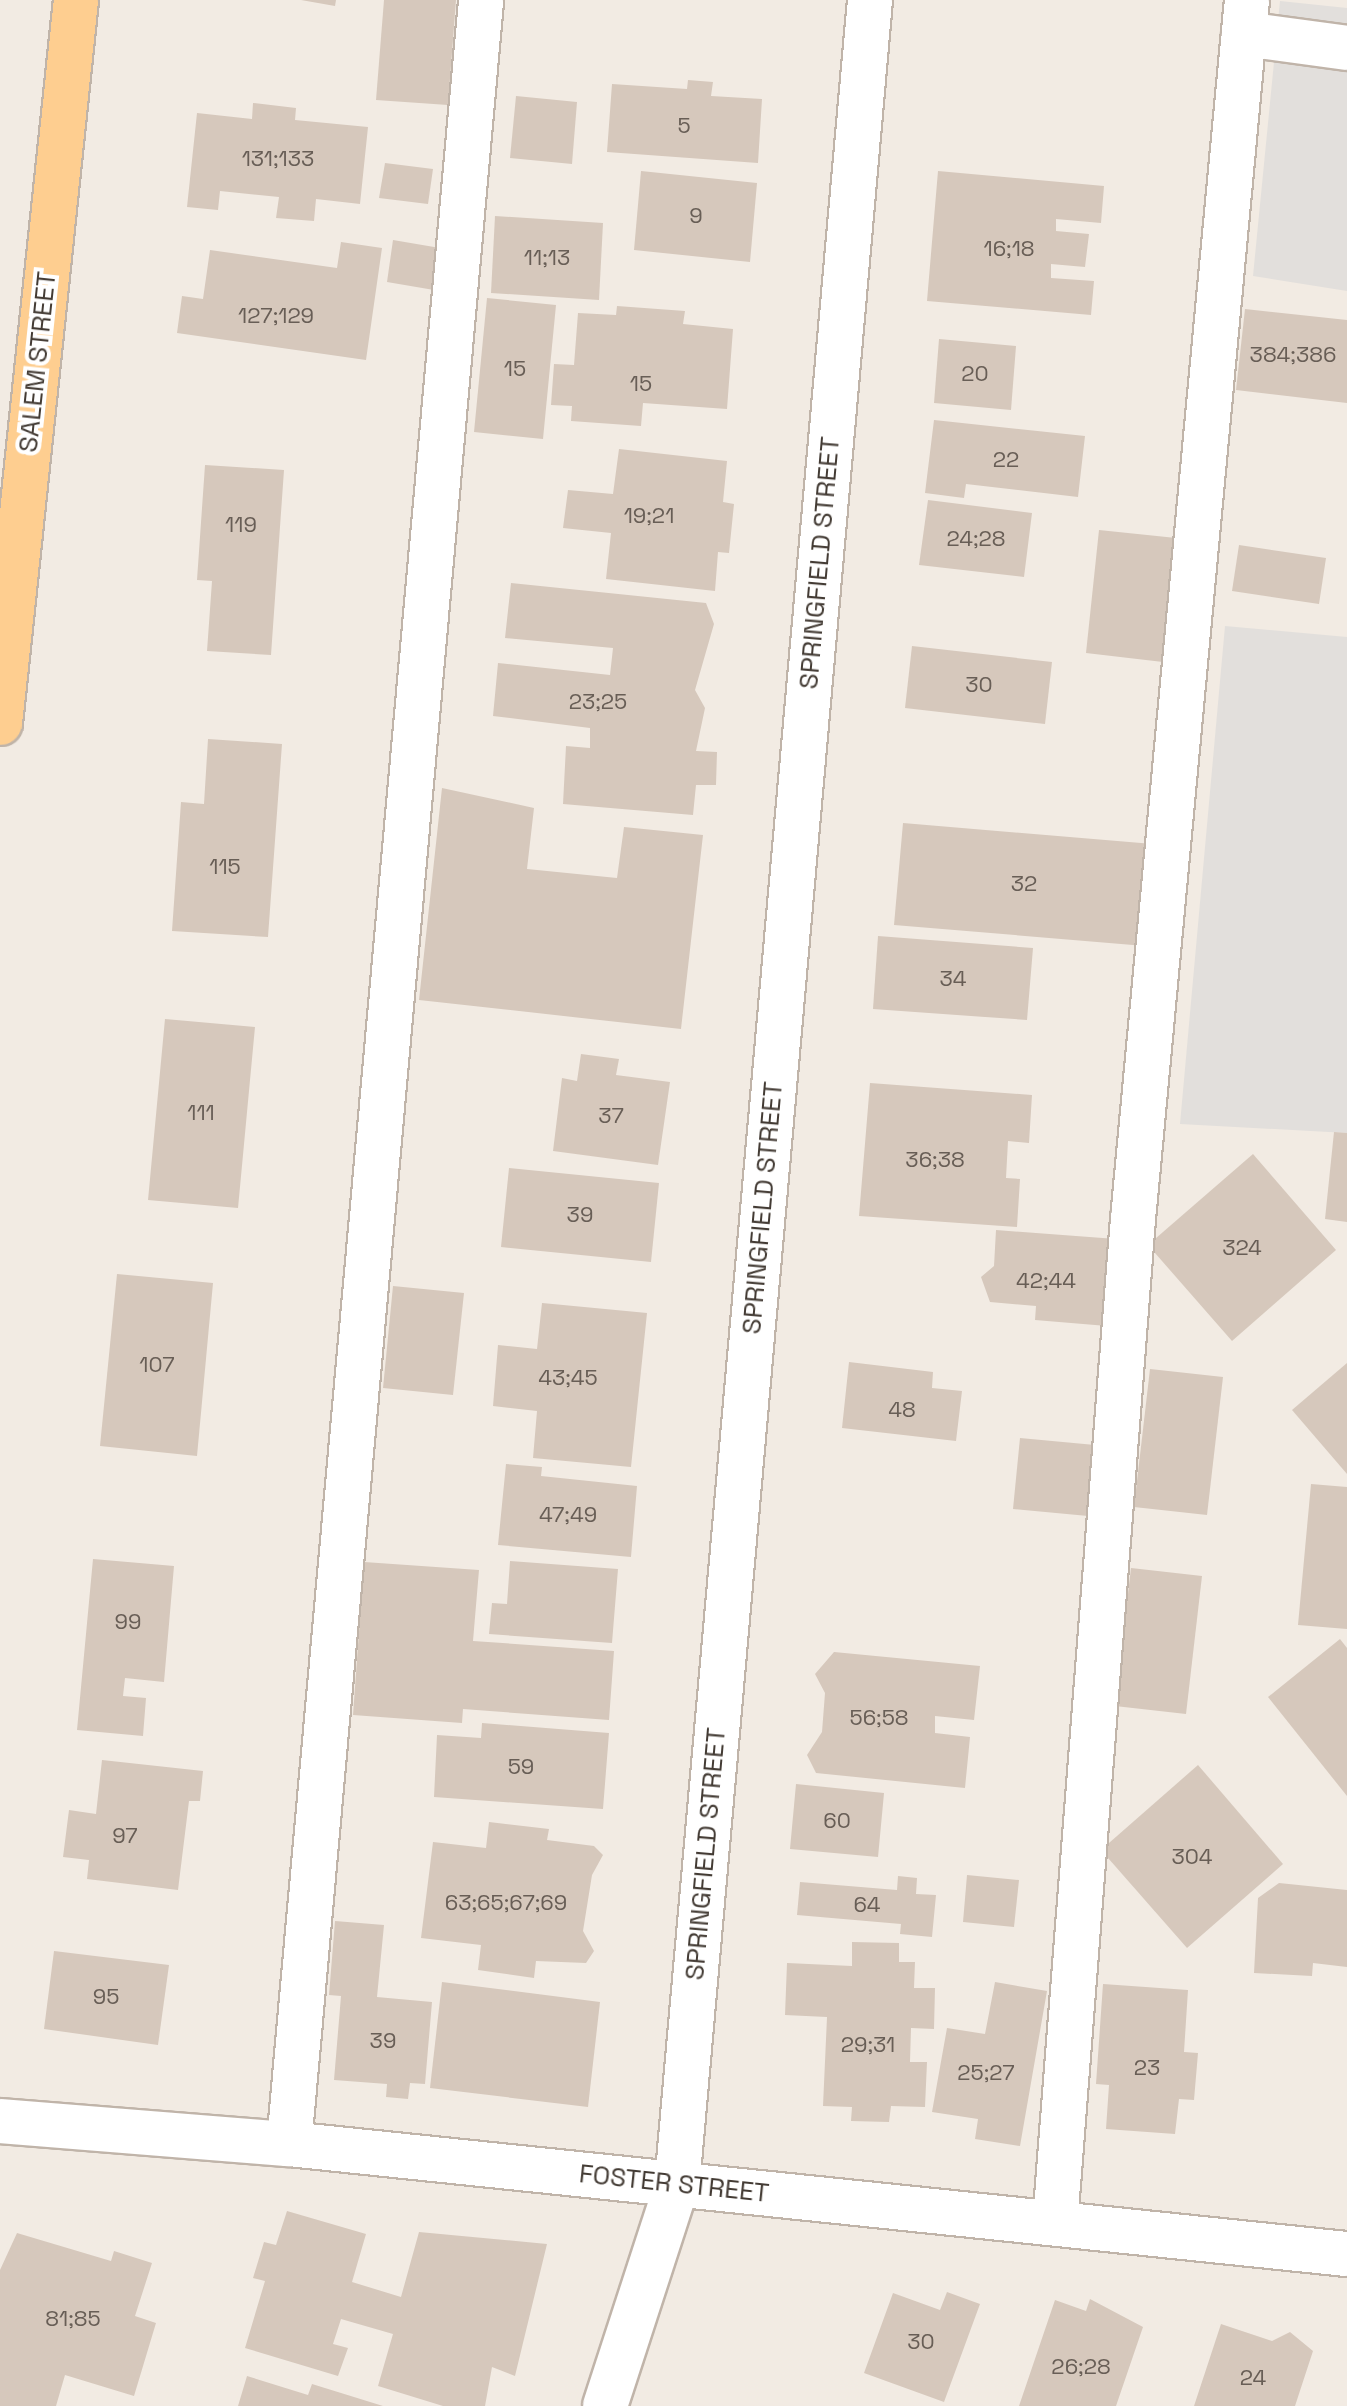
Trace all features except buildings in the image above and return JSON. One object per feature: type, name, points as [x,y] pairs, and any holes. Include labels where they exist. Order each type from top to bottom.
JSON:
[{"type":"main road","name":"SALEM STREET","points":[[0,723],[76,0]]},
{"type":"street","points":[[289,2144],[481,0]]},
{"type":"street","name":"SPRINGFIELD STREET","points":[[605,2406],[677,2184],[870,0]]},
{"type":"street","points":[[1055,2223],[1133,1219],[1245,17],[1347,48]]},
{"type":"street","name":"FOSTER STREET","points":[[0,2121],[289,2144],[1347,2254]]},
{"type":"shaded area","points":[[1280,1],[1347,8],[1347,291],[1253,276]]},
{"type":"shaded area","points":[[1225,626],[1347,637],[1347,1133],[1180,1124]]}]
